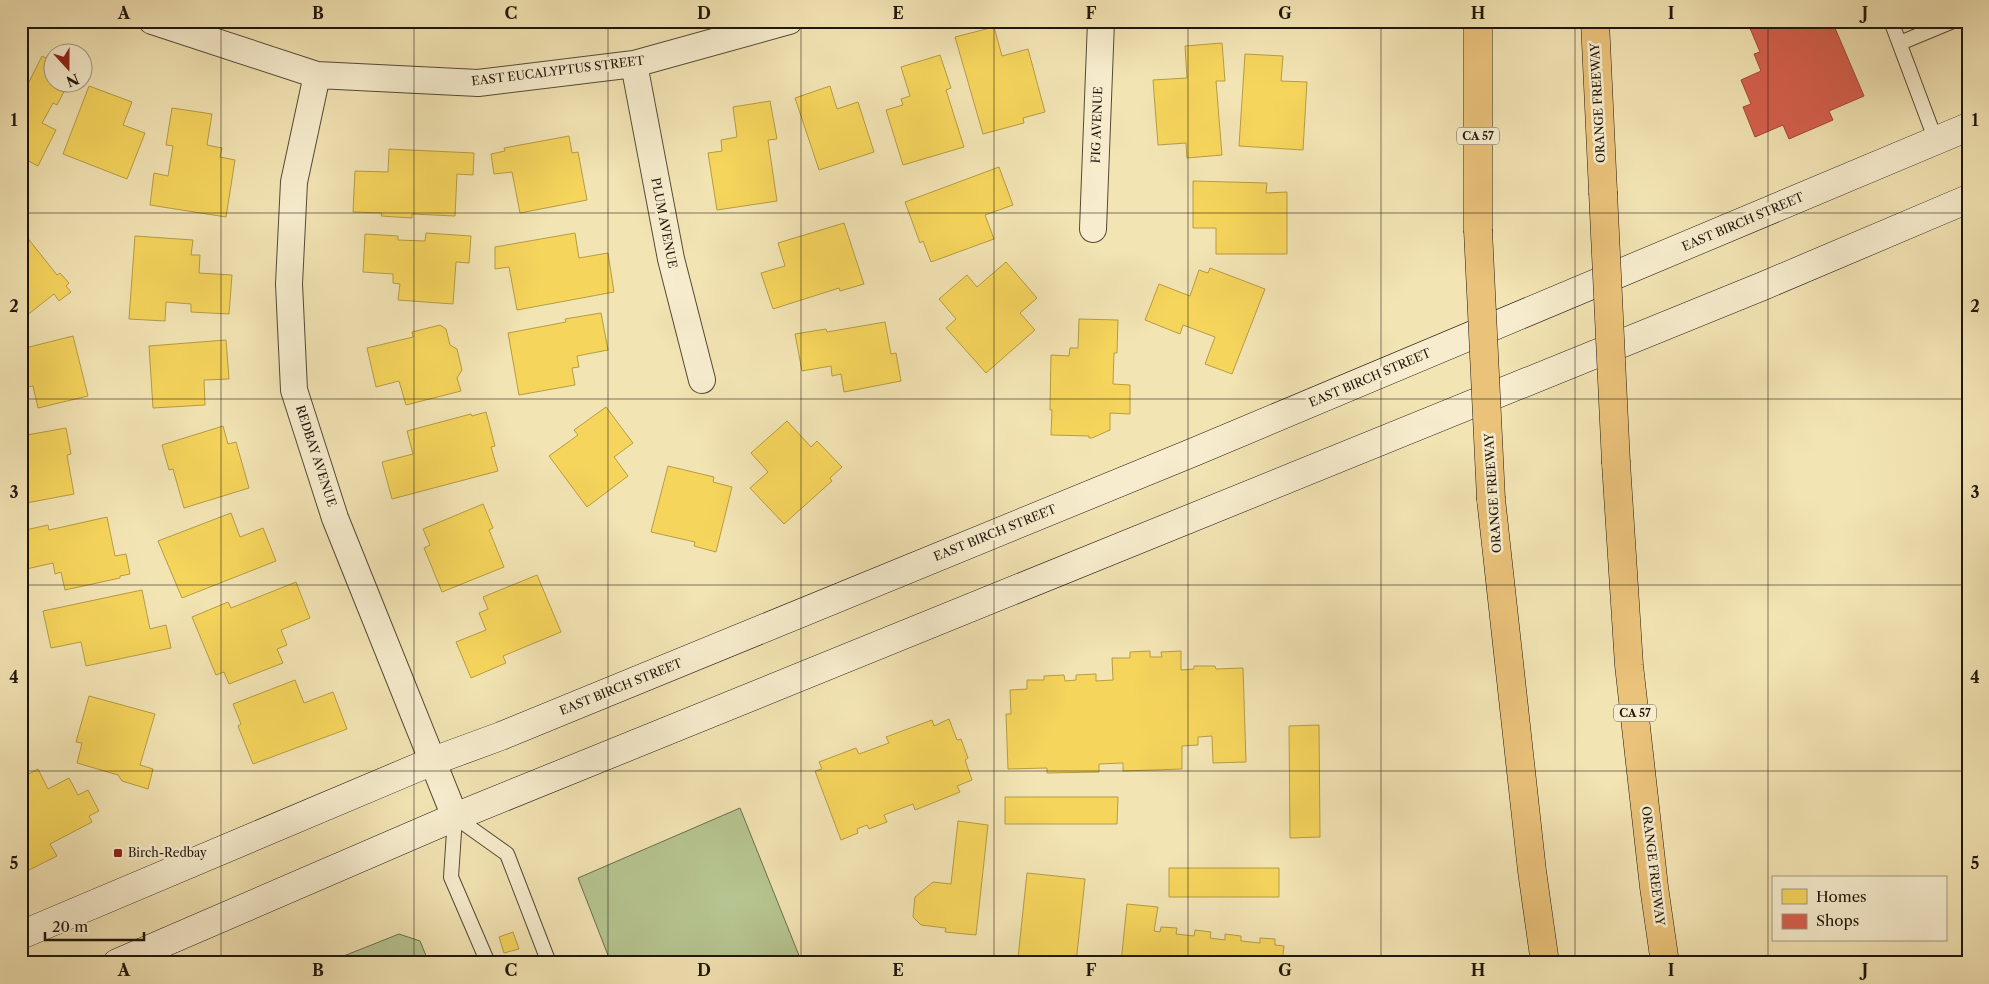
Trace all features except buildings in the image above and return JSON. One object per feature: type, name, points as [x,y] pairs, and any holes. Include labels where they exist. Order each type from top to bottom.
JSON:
[{"type":"highway","name":"ORANGE FREEWAY","points":[[1478,21],[1478,230],[1491,499],[1532,871],[1545,963]]},
{"type":"highway","name":"ORANGE FREEWAY","points":[[1595,21],[1616,463],[1630,664],[1654,887],[1666,963]]},
{"type":"street","name":"EAST EUCALYPTUS STREET","points":[[152,21],[317,75],[478,83],[634,64],[788,21]]},
{"type":"street","name":"FIG AVENUE","points":[[1093,229],[1101,21]]},
{"type":"street","name":"PLUM AVENUE","points":[[634,64],[671,259],[702,380]]},
{"type":"street","name":"REDBAY AVENUE","points":[[317,75],[294,182],[290,284],[294,390],[336,518],[455,817]]},
{"type":"street","name":"EAST BIRCH STREET","points":[[21,934],[433,761],[501,736],[1194,452],[1968,127]]},
{"type":"street","points":[[117,963],[455,817],[1744,293],[1968,199]]},
{"type":"lane","points":[[1891,21],[1936,141]]},
{"type":"lane","points":[[1900,43],[1953,21]]},
{"type":"lane","points":[[455,817],[451,877],[488,963]]},
{"type":"lane","points":[[455,817],[507,854],[550,963]]},
{"type":"green space","points":[[740,808],[802,963],[611,963],[578,878]]},
{"type":"green space","points":[[399,934],[420,941],[429,963],[326,963]]},
{"type":"place","name":"Birch-Redbay","points":[[118,853]]}]
